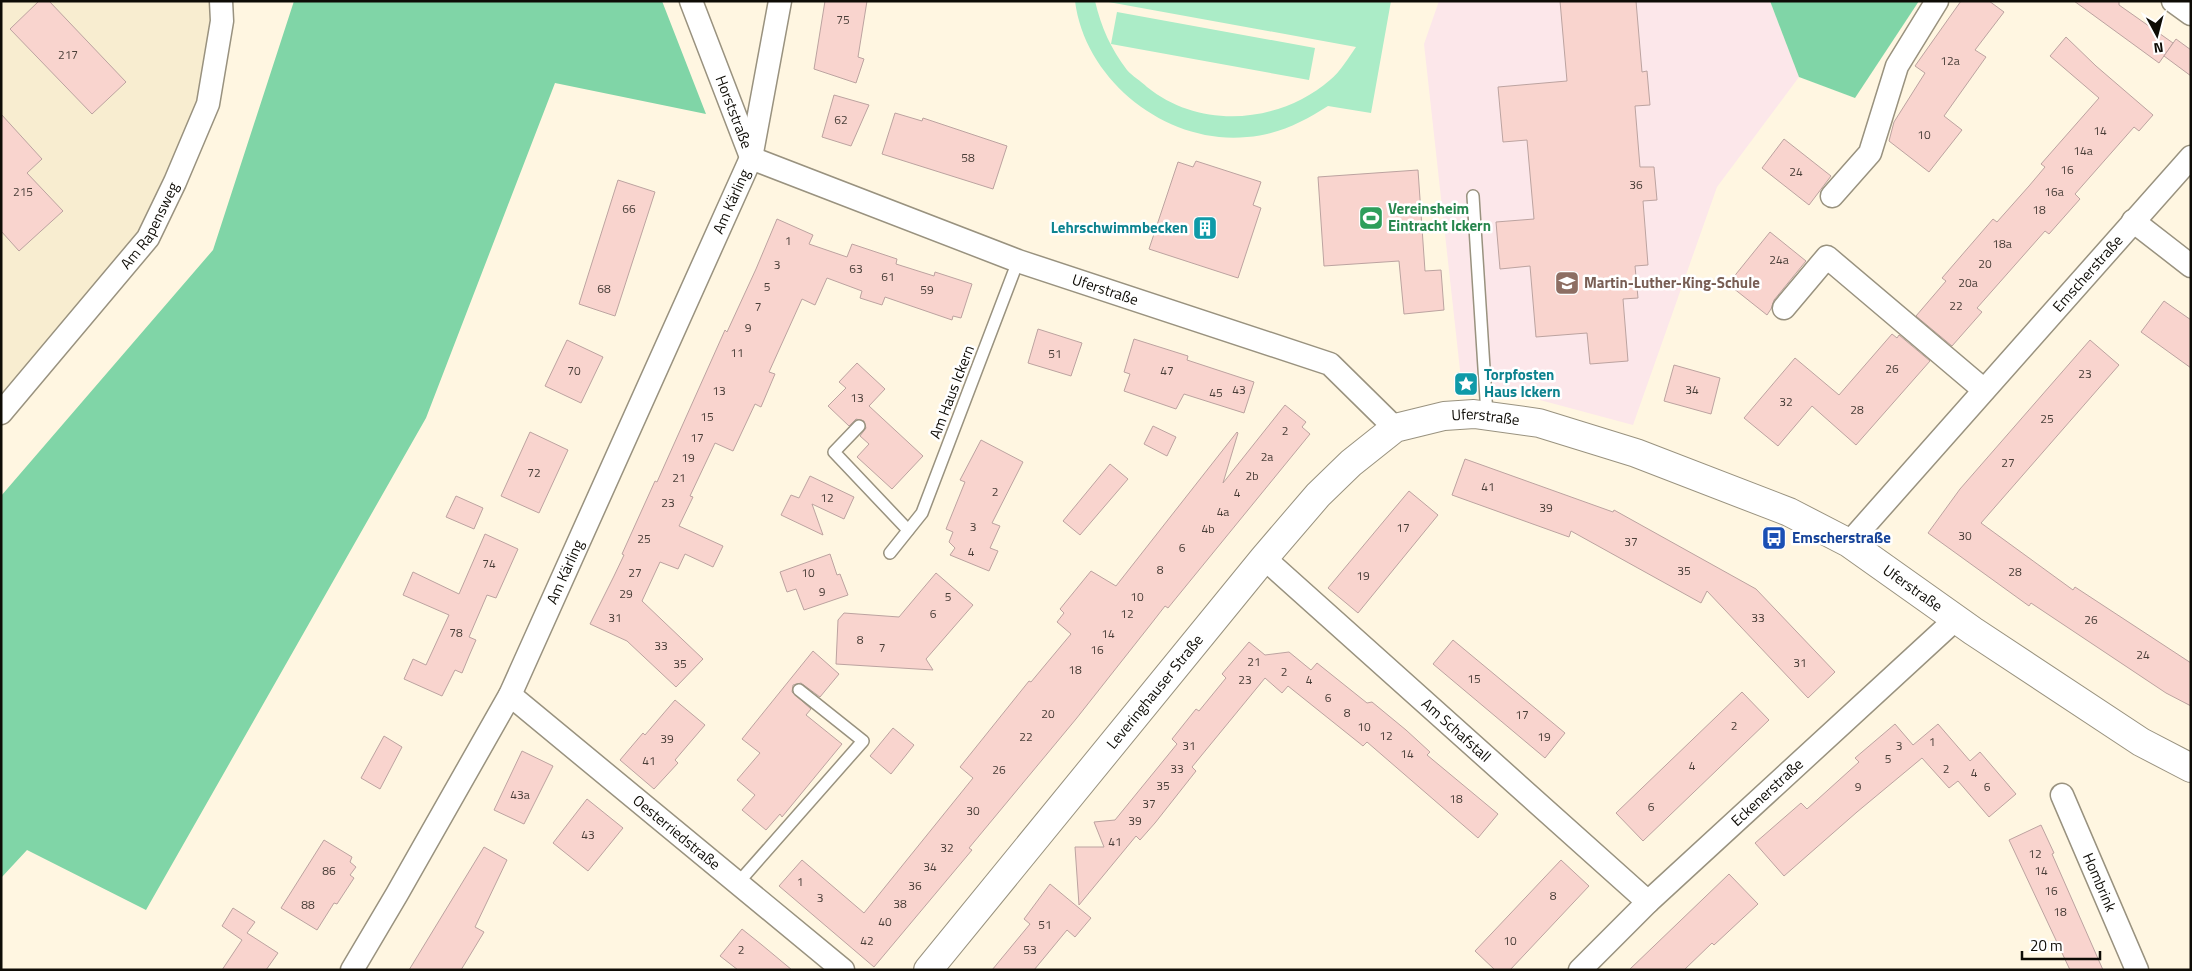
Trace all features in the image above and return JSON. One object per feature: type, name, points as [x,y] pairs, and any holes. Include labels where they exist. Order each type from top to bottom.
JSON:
[{"type":"main road","name":"Uferstraße","points":[[1395,428],[1444,416],[1474,414],[1538,422],[1636,453],[1789,512],[1849,543],[2141,742],[2191,768]]},
{"type":"main road","name":"Leveringhauser Straße","points":[[928,970],[1264,558],[1351,462],[1395,428]]},
{"type":"street","name":"Am Rapensweg","points":[[1,413],[148,238],[175,182],[208,104],[222,21],[221,1]]},
{"type":"street","name":"Horststraße","points":[[692,1],[751,158]]},
{"type":"street","name":"Horststraße","points":[[751,158],[780,1]]},
{"type":"street","points":[[1832,196],[1870,153],[1897,66],[1937,1]]},
{"type":"street","points":[[2173,1],[2191,14]]},
{"type":"street","name":"Emscherstraße","points":[[1849,543],[2191,157]]},
{"type":"street","name":"Uferstraße","points":[[751,158],[1018,261],[1330,364],[1395,428]]},
{"type":"street","name":"Am Kärling","points":[[352,970],[510,695],[751,158]]},
{"type":"street","points":[[2133,221],[2191,266]]},
{"type":"street","points":[[1784,308],[1827,257],[1984,390]]},
{"type":"street","name":"Am Schafstall","points":[[1264,558],[1648,902]]},
{"type":"street","name":"Eckenerstraße","points":[[1580,970],[1648,902],[1957,618]]},
{"type":"street","name":"Oesterriedstraße","points":[[510,695],[843,970]]},
{"type":"street","name":"Hombrink","points":[[2062,795],[2137,970]]},
{"type":"lane","points":[[1473,196],[1487,415]]},
{"type":"lane","name":"Am Haus Ickern","points":[[890,553],[922,513],[1018,261]]},
{"type":"lane","points":[[859,426],[834,452],[908,530]]},
{"type":"lane","points":[[738,883],[863,741],[799,690]]},
{"type":"shaded area","points":[[1,1],[221,1],[222,21],[175,182],[1,410]]},
{"type":"shaded area","name":"Martin-Luther-King-Schule","points":[[1439,1],[1770,1],[1799,77],[1717,187],[1633,425],[1461,379],[1424,44]]},
{"type":"green space","points":[[294,1],[662,1],[706,114],[555,83],[426,418],[146,910],[27,850],[1,878],[1,496],[213,250]]},
{"type":"green space","points":[[1075,1],[1095,1],[1100,20],[1111,46],[1129,72],[1147,87],[1168,101],[1191,110],[1215,115],[1239,116],[1264,113],[1287,106],[1310,95],[1334,77],[1356,47],[1103,1],[1391,1],[1371,113],[1328,106],[1289,127],[1258,136],[1217,137],[1188,130],[1160,119],[1135,102],[1113,81],[1095,57],[1082,30]]},
{"type":"green space","points":[[1770,1],[1919,1],[1855,98],[1799,77]]},
{"type":"green space","points":[[1117,12],[1315,48],[1309,80],[1111,44]]},
{"type":"building","points":[[39,1],[49,1],[126,82],[92,114],[10,29]]},
{"type":"building","points":[[825,1],[867,1],[858,57],[864,59],[856,83],[814,69]]},
{"type":"building","points":[[1560,1],[1636,1],[1642,72],[1647,71],[1650,105],[1635,106],[1640,167],[1654,167],[1657,200],[1643,201],[1648,265],[1635,266],[1638,298],[1623,299],[1628,361],[1590,364],[1587,333],[1536,337],[1530,266],[1500,269],[1496,222],[1534,219],[1527,140],[1503,142],[1498,87],[1567,81]]},
{"type":"building","points":[[1961,1],[1989,1],[2004,12],[1975,50],[1986,57],[1944,116],[1962,130],[1929,172],[1889,141],[1894,122],[1925,73],[1915,66]]},
{"type":"building","points":[[2074,1],[2119,1],[2119,5],[2173,43],[2159,63]]},
{"type":"building","points":[[2066,37],[2096,66],[2153,115],[2139,131],[2134,127],[2075,194],[2080,199],[2049,234],[2045,231],[1977,308],[1982,312],[1952,346],[1916,316],[1946,281],[1942,278],[1993,219],[1997,222],[2029,186],[2045,167],[2041,164],[2099,98],[2050,56]]},
{"type":"building","points":[[2176,39],[2191,50],[2191,76],[2164,56]]},
{"type":"building","points":[[834,95],[869,105],[851,146],[822,137]]},
{"type":"building","points":[[895,113],[922,121],[923,118],[1007,146],[993,189],[882,154]]},
{"type":"building","points":[[1,114],[42,159],[27,173],[63,211],[19,251],[1,231]]},
{"type":"building","points":[[1784,139],[1831,176],[1809,205],[1762,168]]},
{"type":"building","name":"Lehrschwimmbecken","points":[[1196,161],[1261,182],[1253,205],[1261,208],[1238,278],[1149,249],[1178,162],[1193,167]]},
{"type":"building","name":"Vereinsheim Eintracht Ickern","points":[[1418,170],[1425,271],[1441,270],[1444,310],[1404,314],[1399,261],[1324,266],[1318,177]]},
{"type":"building","points":[[618,180],[655,192],[615,316],[579,304]]},
{"type":"building","points":[[777,219],[813,235],[809,244],[847,257],[852,244],[897,259],[896,264],[934,276],[935,272],[972,284],[961,318],[953,316],[952,320],[885,297],[882,305],[860,298],[862,291],[827,278],[815,305],[802,299],[769,372],[775,374],[761,407],[755,404],[733,451],[715,443],[690,496],[693,497],[679,526],[723,546],[713,567],[685,554],[678,569],[660,562],[642,601],[703,659],[676,687],[627,641],[590,624],[624,555],[622,554],[655,481],[657,482],[725,330],[727,332]]},
{"type":"building","points":[[1770,232],[1806,261],[1774,300],[1767,315],[1728,284]]},
{"type":"building","points":[[2164,301],[2191,320],[2191,368],[2141,332]]},
{"type":"building","points":[[1038,329],[1082,343],[1071,376],[1028,363]]},
{"type":"building","points":[[1892,334],[1897,338],[1899,335],[1930,361],[1856,445],[1812,406],[1778,446],[1744,418],[1795,358],[1839,395]]},
{"type":"building","points":[[1134,339],[1188,356],[1187,360],[1254,382],[1244,413],[1184,394],[1176,409],[1124,391],[1130,374],[1124,372]]},
{"type":"building","points":[[567,340],[603,357],[581,403],[545,386]]},
{"type":"building","points":[[2090,340],[2119,365],[1981,523],[2073,590],[2075,587],[2191,663],[2191,706],[2166,693],[2031,603],[2029,606],[1928,533],[1960,489]]},
{"type":"building","points":[[857,363],[885,389],[869,406],[923,456],[892,489],[857,457],[869,444],[860,436],[866,428],[864,421],[856,419],[849,426],[828,406],[846,388],[839,382]]},
{"type":"building","points":[[1674,365],[1720,378],[1711,414],[1664,401]]},
{"type":"building","points":[[1285,405],[1306,422],[1302,427],[1310,434],[1168,608],[1165,606],[1076,719],[969,848],[972,850],[874,967],[779,886],[802,860],[864,913],[973,778],[960,767],[1029,681],[1031,682],[1071,634],[1057,622],[1064,613],[1060,609],[1091,571],[1116,586],[1237,432],[1223,483]]},
{"type":"building","points":[[1153,426],[1176,437],[1167,456],[1144,444]]},
{"type":"building","points":[[530,432],[568,450],[539,513],[501,496]]},
{"type":"building","points":[[981,440],[1023,462],[992,523],[1000,526],[990,548],[998,551],[989,571],[950,555],[955,548],[949,542],[953,532],[946,529],[965,482],[960,480]]},
{"type":"building","points":[[1465,459],[1613,512],[1614,510],[1756,589],[1835,672],[1808,698],[1707,591],[1701,603],[1571,531],[1569,537],[1452,495]]},
{"type":"building","points":[[1110,464],[1128,479],[1080,535],[1063,521]]},
{"type":"building","points":[[810,476],[854,497],[844,519],[812,504],[823,535],[781,515],[791,495],[799,498]]},
{"type":"building","points":[[1409,491],[1438,515],[1358,613],[1328,588]]},
{"type":"building","points":[[456,496],[483,508],[474,529],[446,517]]},
{"type":"building","points":[[485,534],[518,549],[496,598],[487,595],[469,637],[476,640],[462,673],[455,670],[442,696],[404,679],[413,659],[426,665],[449,615],[403,595],[413,572],[459,594]]},
{"type":"building","points":[[830,554],[837,575],[840,574],[848,595],[804,610],[796,589],[787,592],[780,572]]},
{"type":"building","points":[[936,573],[973,605],[926,659],[933,670],[836,664],[838,620],[844,613],[899,617]]},
{"type":"building","points":[[1453,640],[1565,733],[1545,758],[1433,664]]},
{"type":"building","points":[[1249,642],[1265,655],[1289,652],[1311,670],[1317,663],[1367,703],[1372,702],[1406,730],[1430,752],[1427,755],[1498,814],[1478,838],[1367,742],[1363,746],[1288,686],[1282,693],[1265,678],[1192,767],[1196,771],[1155,823],[1140,840],[1136,836],[1079,905],[1075,847],[1104,847],[1094,822],[1115,820],[1177,744],[1172,739],[1196,709],[1199,711],[1226,678],[1222,674]]},
{"type":"building","points":[[813,651],[839,674],[820,697],[801,683],[793,685],[792,692],[811,709],[806,715],[842,744],[782,817],[780,814],[766,830],[742,810],[755,795],[737,780],[760,753],[742,739]]},
{"type":"building","points":[[1742,692],[1769,720],[1643,841],[1616,813]]},
{"type":"building","points":[[675,700],[705,725],[675,760],[678,763],[654,789],[620,760],[643,733],[645,735]]},
{"type":"building","points":[[1895,724],[1913,745],[1938,724],[1970,761],[1980,752],[2016,794],[1989,817],[1958,781],[1949,788],[1922,758],[1784,876],[1755,843],[1801,803],[1807,809],[1859,762],[1855,758]]},
{"type":"building","points":[[893,728],[914,745],[891,774],[870,756]]},
{"type":"building","points":[[384,736],[402,747],[380,789],[361,778]]},
{"type":"building","points":[[522,751],[553,766],[524,824],[494,810]]},
{"type":"building","points":[[587,799],[623,828],[588,871],[553,843]]},
{"type":"building","points":[[2041,825],[2103,970],[2070,970],[2009,840]]},
{"type":"building","points":[[324,840],[352,857],[350,862],[356,867],[350,875],[354,878],[337,904],[334,903],[317,930],[281,908]]},
{"type":"building","points":[[484,847],[507,860],[475,927],[484,932],[461,970],[409,970]]},
{"type":"building","points":[[1561,860],[1589,886],[1510,970],[1495,970],[1475,951]]},
{"type":"building","points":[[1729,874],[1758,904],[1714,945],[1712,943],[1684,970],[1629,970]]},
{"type":"building","points":[[1050,884],[1091,918],[1075,937],[1067,930],[1034,970],[992,970],[1030,924],[1024,919]]},
{"type":"building","points":[[233,908],[255,922],[247,933],[278,953],[266,970],[222,970],[242,940],[222,926]]},
{"type":"building","points":[[742,929],[792,970],[738,970],[720,956]]},
{"type":"place","name":"Vereinsheim Eintracht Ickern","points":[[1371,218]]},
{"type":"place","name":"Lehrschwimmbecken","points":[[1205,228]]},
{"type":"place","name":"Martin-Luther-King-Schule","points":[[1567,283]]},
{"type":"place","name":"Torpfosten Haus Ickern","points":[[1466,384]]},
{"type":"place","name":"Emscherstraße","points":[[1774,538]]}]
